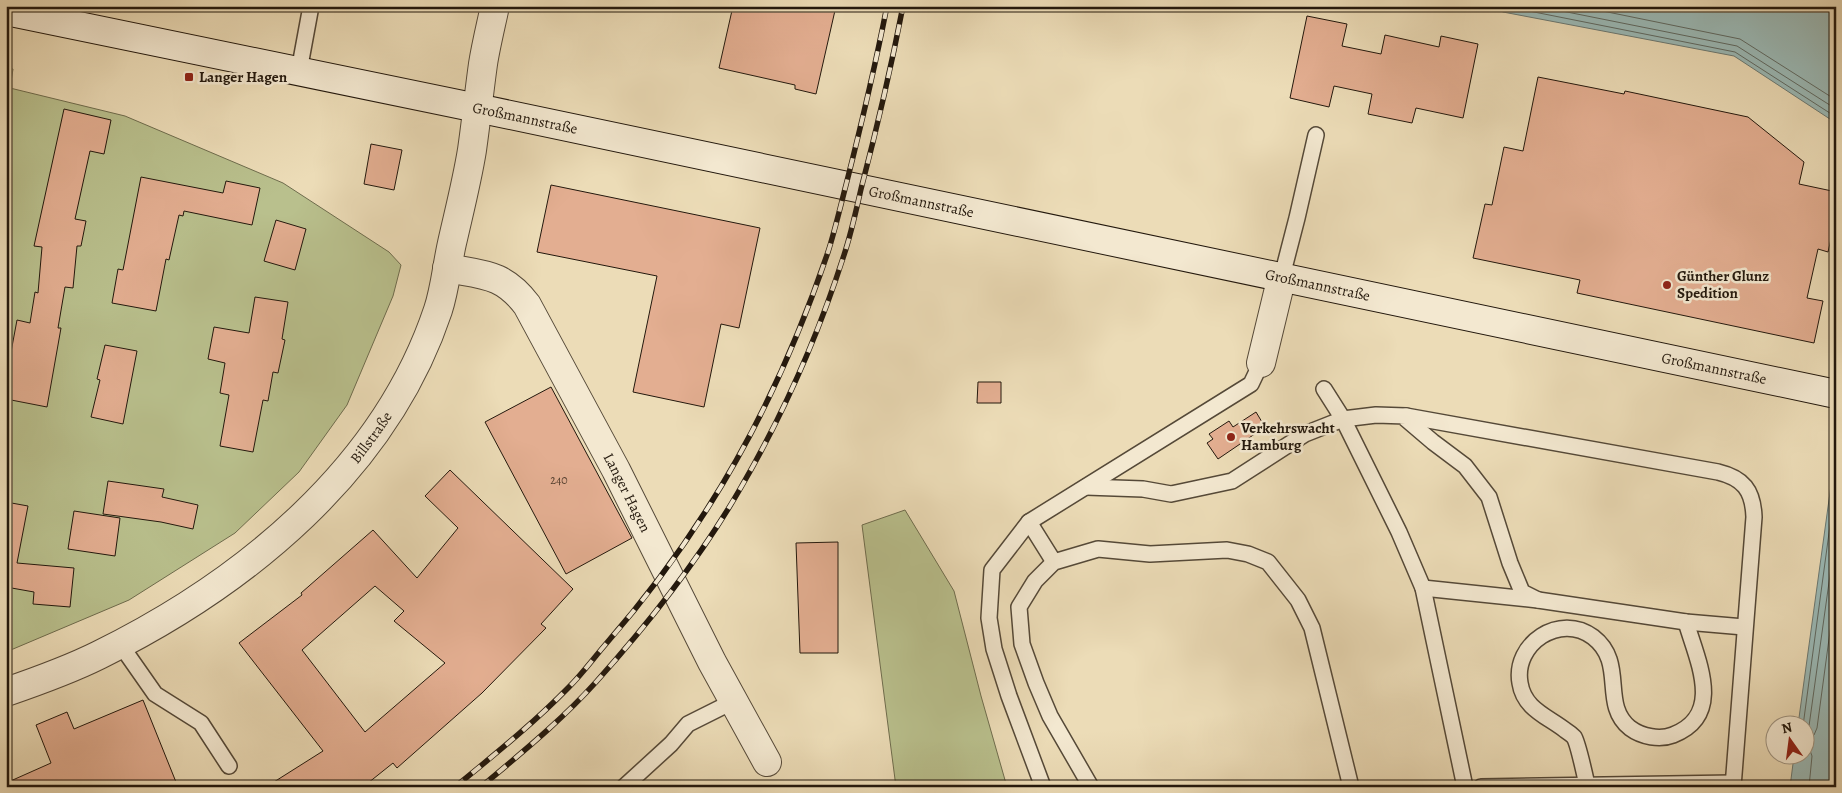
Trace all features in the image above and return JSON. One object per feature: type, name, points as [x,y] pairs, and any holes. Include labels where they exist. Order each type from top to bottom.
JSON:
[{"type":"main road","name":"Billstraße","points":[[6,692],[56,674],[120,644],[187,606],[250,563],[322,498],[384,423],[412,373],[429,336],[439,307],[472,151],[483,62],[495,6]]},
{"type":"main road","name":"Großmannstraße","points":[[6,11],[1282,276],[1836,394]]},
{"type":"main road","name":"Langer Hagen","points":[[447,268],[494,277],[506,283],[520,295],[527,305],[616,470],[712,662],[768,762]]},
{"type":"main road","points":[[1261,364],[1282,276]]},
{"type":"lane","points":[[299,71],[311,6]]},
{"type":"lane","points":[[1282,276],[1316,135]]},
{"type":"lane","points":[[1043,787],[1009,696],[994,649],[989,618],[992,570],[1029,522],[1252,384],[1261,364]]},
{"type":"lane","points":[[1324,390],[1343,419],[1399,532],[1423,588],[1465,787]]},
{"type":"lane","points":[[1086,487],[1143,489],[1171,494],[1232,481],[1306,434],[1343,419],[1376,415],[1406,416],[1730,474],[1741,481],[1749,491],[1754,504],[1733,785],[1481,787]]},
{"type":"lane","points":[[1406,416],[1406,419],[1413,425],[1465,466],[1489,497],[1510,563],[1522,592],[1538,600]]},
{"type":"lane","points":[[1029,522],[1054,562]]},
{"type":"lane","points":[[1091,787],[1050,716],[1022,644],[1019,606],[1035,581],[1054,562],[1098,549],[1150,554],[1227,550],[1248,554],[1268,562],[1281,576],[1298,600],[1312,628],[1351,787]]},
{"type":"lane","points":[[1423,588],[1538,600],[1686,622],[1744,627]]},
{"type":"lane","points":[[1587,785],[1574,738],[1553,720],[1540,715],[1530,706],[1523,695],[1519,670],[1522,658],[1540,636],[1552,630],[1565,628],[1578,630],[1591,636],[1608,654],[1612,665],[1615,707],[1622,719],[1630,728],[1641,734],[1658,738],[1671,736],[1682,731],[1693,722],[1701,710],[1705,698],[1704,685],[1686,622]]},
{"type":"lane","points":[[120,644],[155,694],[201,723],[229,766]]},
{"type":"lane","points":[[624,787],[671,744],[688,724],[734,701]]},
{"type":"green space","points":[[6,68],[13,69],[10,88],[125,116],[283,183],[389,252],[401,265],[393,296],[347,405],[299,472],[235,533],[129,600],[6,652]]},
{"type":"green space","points":[[905,510],[954,591],[1007,787],[896,787],[862,525]]},
{"type":"water","points":[[1492,6],[1836,6],[1836,123],[1734,56],[1503,12]]},
{"type":"water","points":[[1836,449],[1836,787],[1790,787],[1793,766],[1814,766],[1814,716],[1799,716]]},
{"type":"building","points":[[733,6],[836,6],[816,94],[795,89],[795,85],[719,68]]},
{"type":"building","points":[[1307,16],[1347,24],[1342,46],[1381,54],[1385,35],[1439,47],[1441,36],[1478,44],[1463,118],[1416,108],[1412,123],[1368,114],[1372,94],[1334,86],[1329,107],[1290,98]]},
{"type":"building","points":[[1538,77],[1624,94],[1625,91],[1748,117],[1804,162],[1799,184],[1832,191],[1836,207],[1836,217],[1828,252],[1818,249],[1807,298],[1823,301],[1814,343],[1577,293],[1580,280],[1473,258],[1485,204],[1492,205],[1504,147],[1523,151]]},
{"type":"building","points":[[64,109],[111,120],[104,154],[90,151],[75,219],[86,221],[81,246],[77,246],[73,288],[65,287],[58,328],[61,328],[47,407],[6,399],[6,368],[8,368],[17,320],[30,323],[35,292],[38,293],[42,247],[34,246]]},
{"type":"building","points":[[371,144],[402,150],[394,190],[364,184]]},
{"type":"building","points":[[141,177],[223,193],[226,181],[260,188],[252,225],[184,211],[183,216],[179,215],[169,260],[166,259],[156,311],[112,303],[118,269],[123,270]]},
{"type":"building","points":[[551,185],[760,228],[739,328],[721,324],[704,407],[633,392],[657,276],[537,252]]},
{"type":"building","points":[[276,220],[306,229],[295,270],[264,261]]},
{"type":"building","points":[[255,297],[288,302],[282,339],[285,340],[278,373],[273,372],[268,401],[263,400],[253,452],[220,446],[229,395],[220,393],[225,363],[208,359],[214,327],[249,333]]},
{"type":"building","points":[[105,345],[137,351],[123,424],[91,417],[100,380],[97,379]]},
{"type":"building","points":[[978,382],[1001,382],[1001,403],[977,403]]},
{"type":"building","points":[[551,387],[632,538],[566,574],[485,422]]},
{"type":"building","name":"Verkehrswacht Hamburg","points":[[1256,412],[1265,427],[1218,459],[1207,443],[1213,439],[1209,434],[1229,421],[1233,427]]},
{"type":"building","points":[[450,470],[573,589],[541,624],[546,628],[482,693],[397,768],[393,763],[363,787],[266,787],[323,751],[239,643],[302,595],[301,593],[373,530],[417,578],[458,528],[425,496]],"holes":[[[375,586],[404,611],[394,621],[445,663],[365,732],[302,650]]]},
{"type":"building","points":[[108,481],[164,489],[162,497],[198,505],[193,529],[161,522],[103,514]]},
{"type":"building","points":[[6,502],[28,506],[17,563],[74,568],[70,607],[33,604],[34,592],[6,587]]},
{"type":"building","points":[[74,511],[120,518],[115,556],[68,549]]},
{"type":"building","points":[[838,542],[838,653],[800,653],[796,543]]},
{"type":"building","points":[[143,700],[178,787],[6,787],[6,783],[51,763],[36,725],[67,712],[74,729]]},
{"type":"railway","points":[[455,787],[528,726],[583,672],[677,554],[708,508],[736,460],[786,360],[828,252],[862,119],[887,6]]},
{"type":"railway","points":[[481,787],[569,710],[635,637],[691,565],[725,514],[756,461],[785,404],[811,345],[844,255],[878,121],[903,6]]},
{"type":"place","name":"Langer Hagen","points":[[189,77]]},
{"type":"place","name":"Günther Glunz Spedition","points":[[1667,285]]},
{"type":"place","name":"Verkehrswacht Hamburg","points":[[1231,437]]}]
